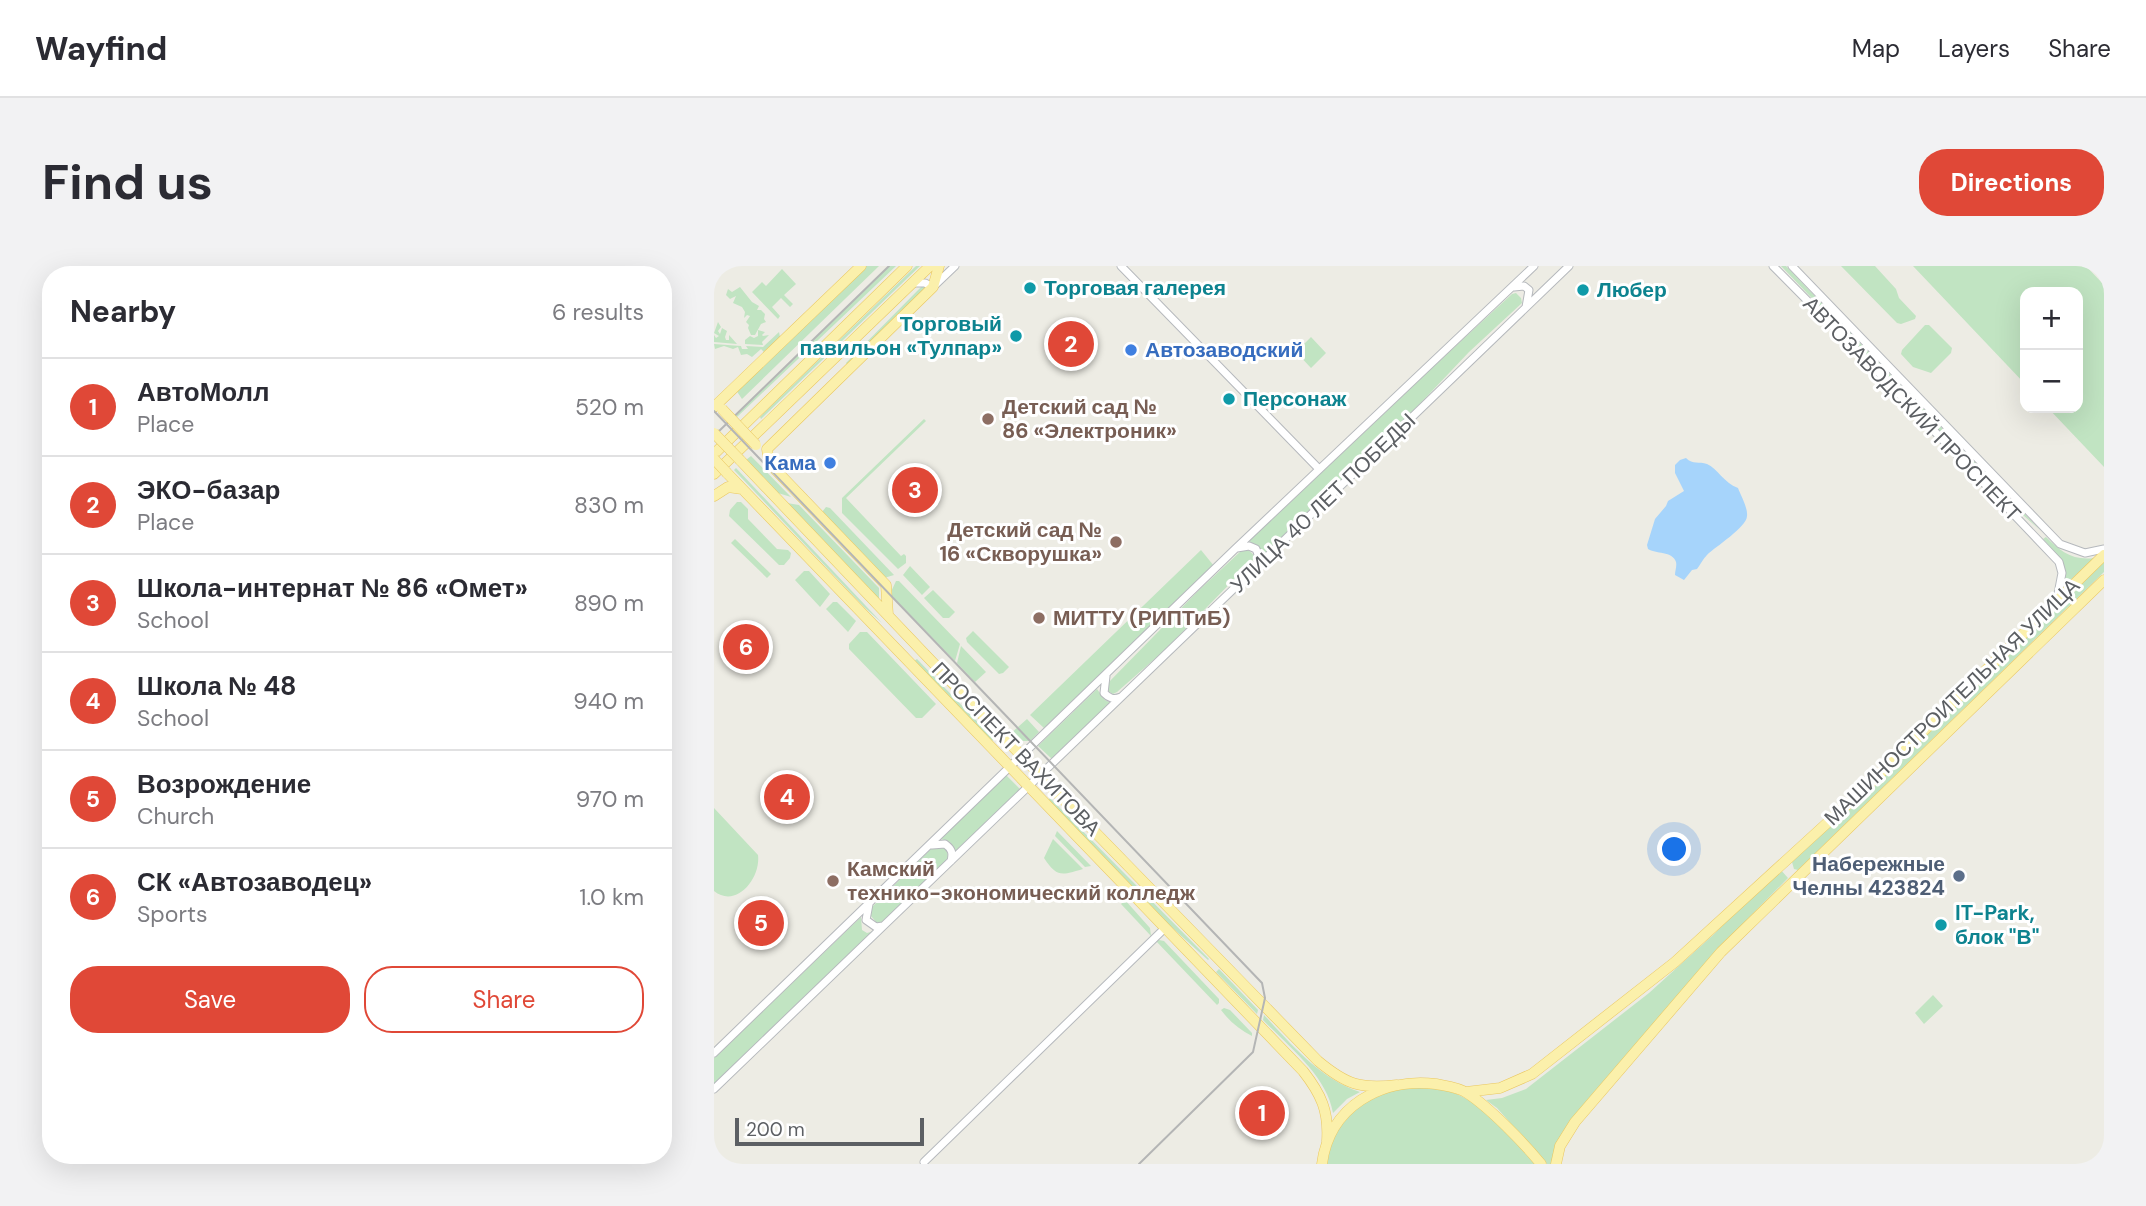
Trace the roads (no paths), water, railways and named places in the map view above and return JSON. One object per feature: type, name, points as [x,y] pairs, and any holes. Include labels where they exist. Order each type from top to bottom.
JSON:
[{"type":"main road","points":[[767,449],[756,445],[718,407],[861,266]]},
{"type":"main road","points":[[716,484],[930,266]]},
{"type":"main road","points":[[767,449],[933,287],[939,266]]},
{"type":"main road","points":[[714,457],[904,268]]},
{"type":"main road","name":"ПРОСПЕКТ ВАХИТОВА","points":[[714,433],[1041,776],[1327,1069],[1359,1086],[1370,1088],[1421,1082],[1466,1092]]},
{"type":"main road","points":[[767,449],[769,463],[886,585],[888,615]]},
{"type":"main road","name":"ПРОСПЕКТ ВАХИТОВА","points":[[714,457],[1314,1085],[1326,1110],[1327,1140]]},
{"type":"main road","points":[[716,484],[743,489]]},
{"type":"main road","name":"МАШИНОСТРОИТЕЛЬНАЯ УЛИЦА","points":[[1466,1092],[1500,1088],[1532,1074],[1685,954],[1861,792],[2104,555]]},
{"type":"main road","name":"МАШИНОСТРОИТЕЛЬНАЯ УЛИЦА","points":[[1556,1164],[1560,1146],[1567,1133],[1720,952],[2104,580]]},
{"type":"main road","points":[[894,648],[910,657],[915,655],[908,637]]},
{"type":"main road","points":[[1790,857],[1789,872],[1793,875],[1802,871]]},
{"type":"main road","points":[[1197,961],[1216,968],[1210,950]]},
{"type":"main road","points":[[1322,1164],[1327,1140],[1337,1121],[1350,1106],[1370,1094],[1396,1084]]},
{"type":"main road","points":[[1466,1092],[1541,1164]]},
{"type":"street","points":[[912,283],[925,283],[933,287],[955,266]]},
{"type":"street","points":[[1121,266],[1319,469]]},
{"type":"street","name":"УЛИЦА 40 ЛЕТ ПОБЕДЫ","points":[[714,1053],[1234,550],[1534,266]]},
{"type":"street","name":"УЛИЦА 40 ЛЕТ ПОБЕДЫ","points":[[714,1088],[1569,266]]},
{"type":"street","name":"АВТОЗАВОДСКИЙ ПРОСПЕКТ","points":[[1773,266],[2059,562],[2062,573],[2056,603]]},
{"type":"street","name":"АВТОЗАВОДСКИЙ ПРОСПЕКТ","points":[[1792,266],[2060,544],[2085,553],[2104,549]]},
{"type":"street","points":[[1504,294],[1517,285],[1524,286],[1529,290],[1526,307]]},
{"type":"street","points":[[1941,438],[1950,437],[1950,430]]},
{"type":"street","points":[[2032,533],[2043,533],[2045,526]]},
{"type":"street","points":[[1234,550],[1242,546],[1256,549],[1259,559],[1255,568]]},
{"type":"street","points":[[1107,675],[1104,693],[1115,699],[1123,696]]},
{"type":"street","points":[[930,846],[939,844],[949,847],[952,855],[950,862]]},
{"type":"street","points":[[870,903],[866,915],[869,924],[882,927],[890,921]]},
{"type":"street","points":[[924,1162],[1165,928]]},
{"type":"water","points":[[1686,458],[1711,466],[1738,488],[1747,516],[1742,526],[1707,555],[1697,569],[1692,570],[1684,580],[1675,575],[1674,558],[1651,551],[1647,545],[1655,519],[1668,501],[1684,491],[1675,473],[1675,465]]},
{"type":"tram line","points":[[714,436],[889,266]]},
{"type":"tram line","points":[[714,411],[1262,983],[1265,998],[1253,1052],[1139,1164]]},
{"type":"place","name":"Торговая галерея","points":[[1030,288]]},
{"type":"place","name":"Любер","points":[[1583,290]]},
{"type":"place","name":"Торговый павильон «Тулпар»","points":[[1016,336]]},
{"type":"place","name":"ЭКО-базар","points":[[1071,344]]},
{"type":"place","name":"Автозаводский","points":[[1131,350]]},
{"type":"place","name":"Персонаж","points":[[1229,399]]},
{"type":"place","name":"Детский сад № 86 «Электроник»","points":[[988,419]]},
{"type":"place","name":"Кама","points":[[830,463]]},
{"type":"place","name":"Школа-интернат № 86 «Омет»","points":[[915,490]]},
{"type":"place","name":"Детский сад № 16 «Скворушка»","points":[[1116,542]]},
{"type":"place","name":"МИТТУ (РИПТиБ)","points":[[1039,618]]},
{"type":"place","name":"СК «Автозаводец»","points":[[746,647]]},
{"type":"place","name":"Школа № 48","points":[[787,797]]},
{"type":"place","name":"Набережные Челны 423824","points":[[1959,876]]},
{"type":"place","name":"Камский технико-экономический колледж","points":[[833,881]]},
{"type":"place","name":"Возрождение","points":[[761,923]]},
{"type":"place","name":"IT-Park, блок \"В\"","points":[[1941,925]]},
{"type":"place","name":"АвтоМолл","points":[[1262,1113]]}]
